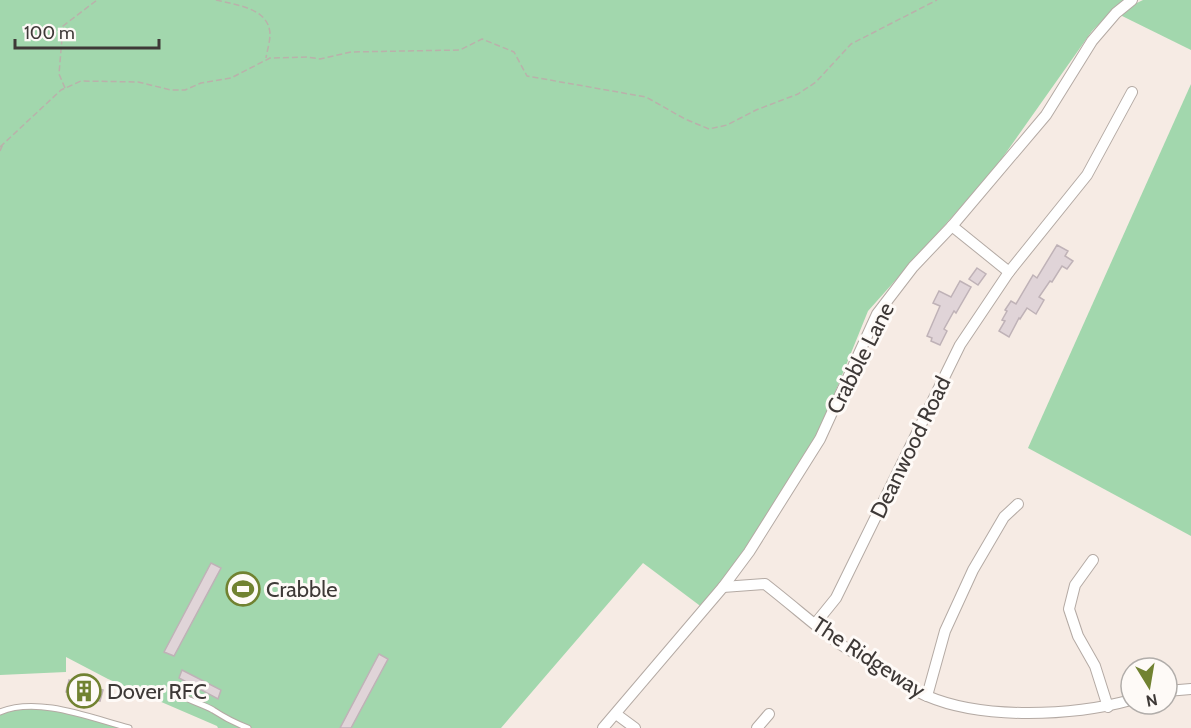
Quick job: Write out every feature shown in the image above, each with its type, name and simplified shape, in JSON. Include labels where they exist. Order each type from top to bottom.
[{"type":"street","name":"Crabble Lane","points":[[603,728],[723,587],[785,498],[820,439],[877,314],[914,267],[952,226],[1046,115],[1092,40],[1116,13],[1132,0]]},
{"type":"street","name":"Deanwood Road","points":[[815,624],[836,598],[960,345],[1009,272],[1087,175],[1132,92]]},
{"type":"street","points":[[952,226],[1009,272]]},
{"type":"street","points":[[927,696],[945,631],[973,570],[1004,516],[1018,504]]},
{"type":"street","points":[[1094,560],[1075,585],[1069,609],[1078,636],[1095,666],[1108,706]]},
{"type":"street","name":"The Ridgeway","points":[[723,587],[765,584],[835,640],[927,696],[957,705],[999,712],[1070,712],[1119,703]]},
{"type":"street","points":[[616,714],[635,728]]},
{"type":"street","points":[[757,728],[769,714]]},
{"type":"lane","points":[[172,686],[175,692],[227,720],[248,728]]},
{"type":"lane","points":[[0,712],[8,709],[47,706],[129,728]]},
{"type":"path","points":[[65,88],[59,74],[63,26],[97,0]]},
{"type":"path","points":[[216,0],[254,11],[267,20],[270,34],[266,59]]},
{"type":"path","points":[[0,147],[65,88],[81,81],[138,82],[171,90],[185,90],[201,83],[231,78],[270,58],[320,59],[351,52],[460,50],[482,39],[514,52],[527,76],[646,97],[685,119],[709,129],[727,126],[756,110],[798,94],[816,82],[851,44],[937,0]]},
{"type":"path","points":[[0,152],[4,144]]},
{"type":"green space","points":[[0,0],[1124,0],[1092,31],[993,171],[868,311],[813,447],[723,587],[703,608],[643,563],[501,728],[218,728],[108,679],[66,657],[66,672],[0,675]]},
{"type":"green space","points":[[1143,0],[1191,0],[1191,50],[1116,13]]},
{"type":"green space","points":[[1191,84],[1191,536],[1028,448]]},
{"type":"green space","points":[[47,707],[129,728],[0,728],[0,712]]},
{"type":"building","points":[[1057,245],[1068,251],[1065,256],[1073,261],[1067,269],[1062,266],[1052,282],[1050,281],[1039,297],[1044,300],[1036,314],[1027,308],[1009,337],[999,331],[1005,321],[1002,320],[1007,311],[1005,310],[1011,301],[1016,304],[1033,275],[1037,278]]},
{"type":"building","points":[[977,268],[986,274],[978,285],[969,279]]},
{"type":"building","points":[[960,281],[971,287],[944,329],[947,331],[940,345],[931,341],[932,338],[927,336],[940,306],[933,303],[939,291],[951,297]]},
{"type":"building","points":[[211,563],[221,568],[174,656],[164,652]]},
{"type":"building","points":[[379,654],[388,659],[351,728],[340,728]]},
{"type":"building","points":[[182,670],[221,690],[218,699],[179,678]]},
{"type":"building","name":"Dover RFC","points":[[69,680],[103,690],[100,701],[66,692]]},
{"type":"place","name":"Crabble","points":[[243,589]]},
{"type":"place","name":"Dover RFC","points":[[84,691]]}]
